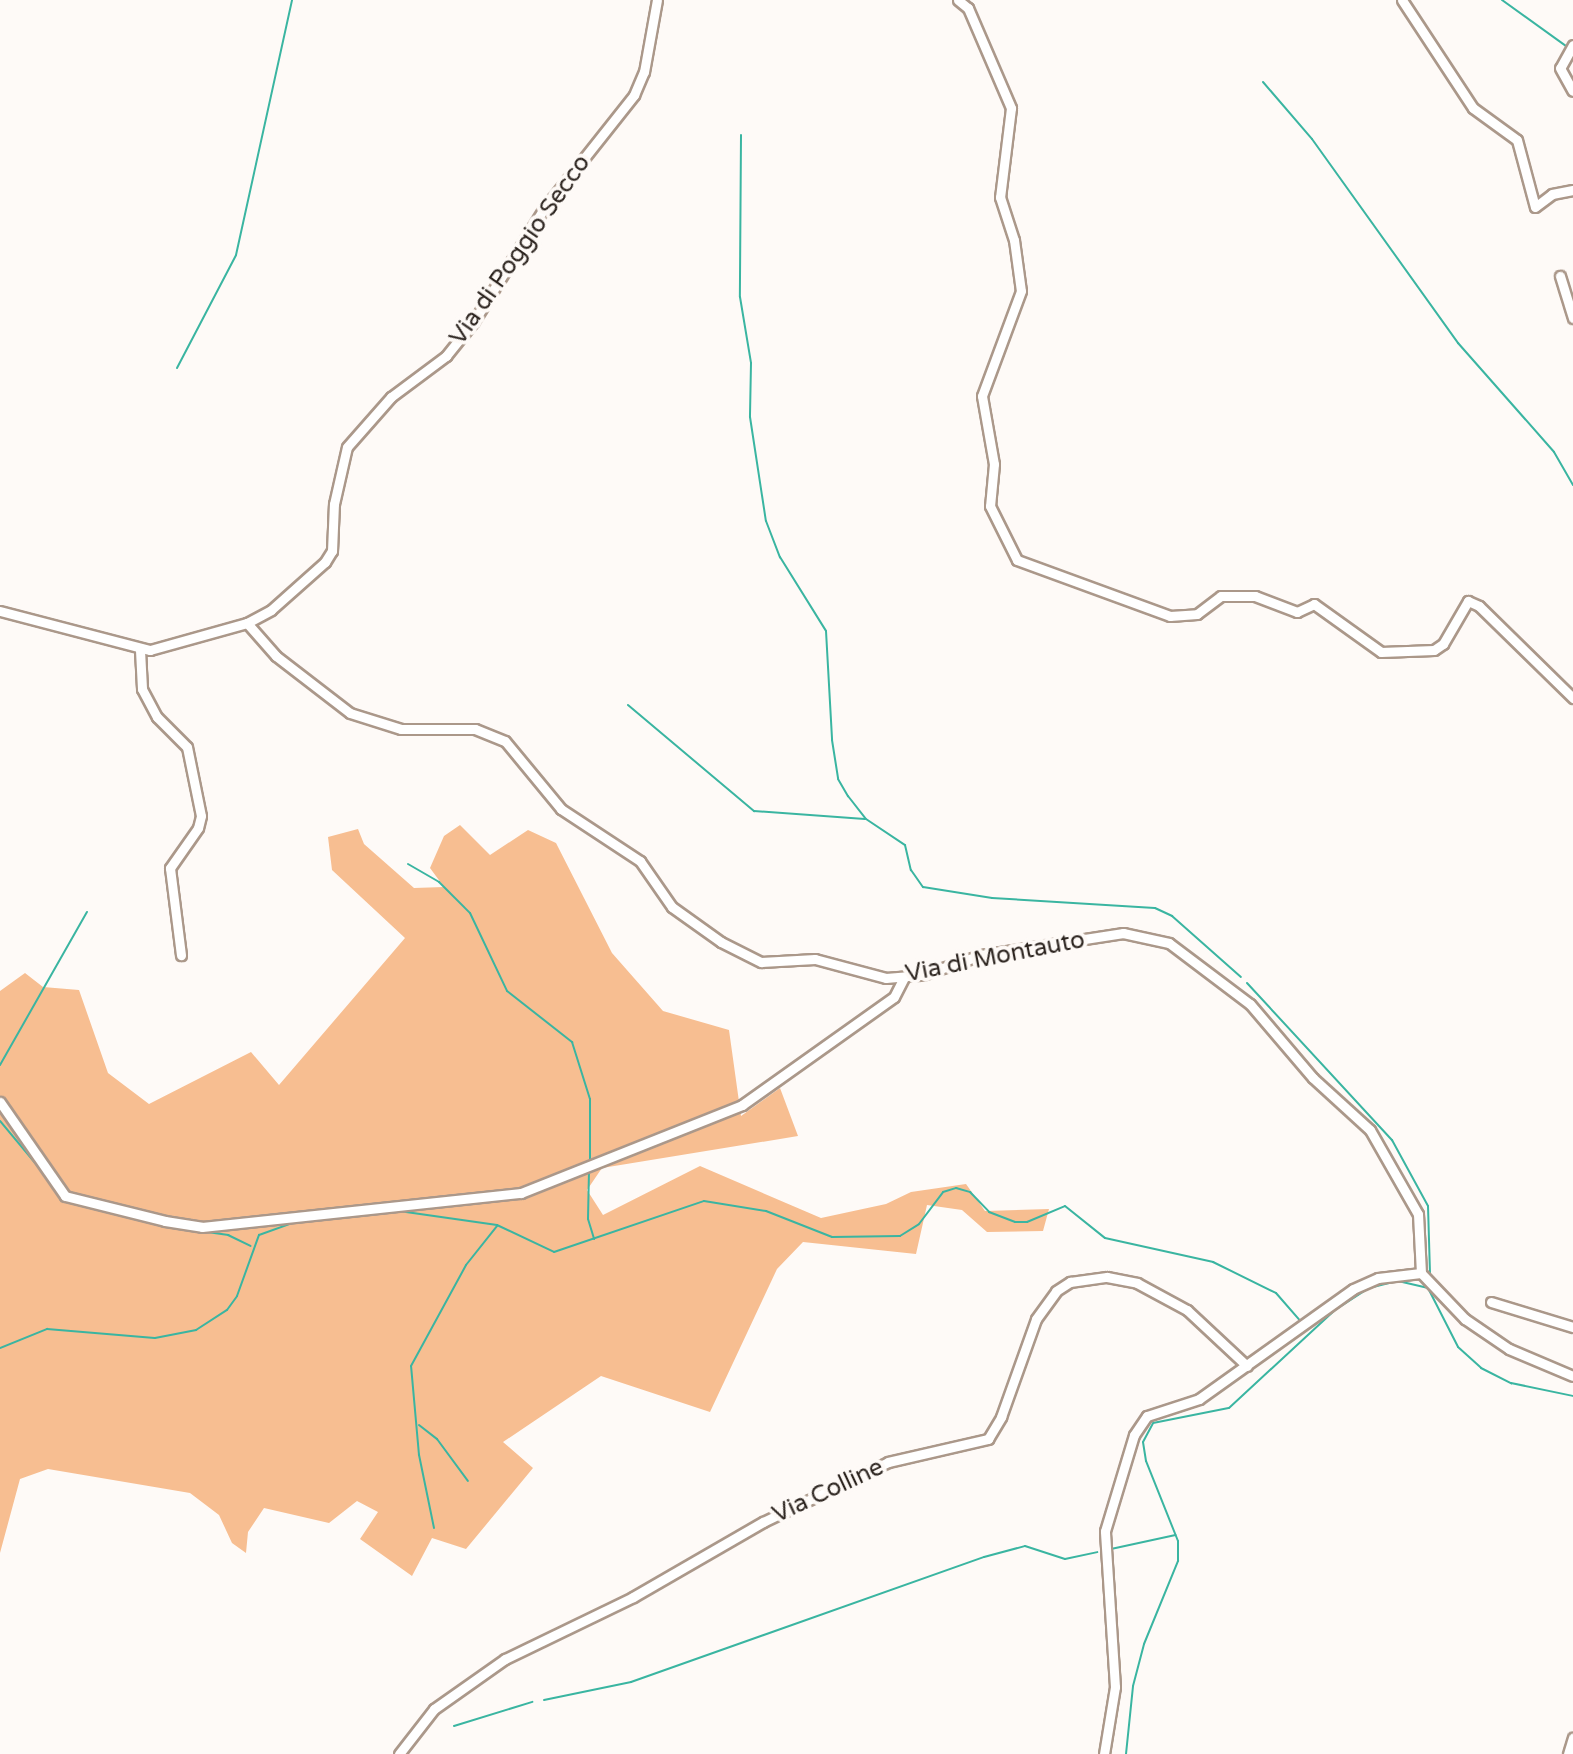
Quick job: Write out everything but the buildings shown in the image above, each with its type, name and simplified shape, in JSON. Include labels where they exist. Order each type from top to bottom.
[{"type":"street","name":"Via di Poggio Secco","points":[[247,623],[271,610],[325,562],[332,551],[334,504],[347,447],[391,397],[446,356],[465,333],[543,210],[634,95],[644,72],[657,0]]},
{"type":"street","points":[[958,0],[968,8],[1011,108],[1000,197],[1014,240],[1021,291],[982,396],[994,464],[990,506],[1017,560],[1170,616],[1197,614],[1221,596],[1255,596],[1297,612],[1314,604],[1381,652],[1434,650],[1443,644],[1468,601],[1479,606],[1573,698]]},
{"type":"street","points":[[1402,0],[1473,108],[1517,140],[1535,207],[1552,194],[1573,190]]},
{"type":"street","points":[[1573,45],[1560,68],[1573,91]]},
{"type":"street","points":[[1560,276],[1573,318]]},
{"type":"street","points":[[0,611],[140,650],[247,623]]},
{"type":"street","name":"Via di Montauto","points":[[247,623],[276,656],[350,713],[401,729],[475,729],[505,741],[571,818],[640,861],[672,907],[721,942],[761,962],[815,959],[895,977],[922,975],[981,955],[1123,933],[1169,943],[1242,997],[1313,1078],[1370,1130],[1418,1214],[1421,1273]]},
{"type":"street","points":[[140,650],[142,689],[157,717],[187,747],[201,816],[198,828],[170,868],[181,955]]},
{"type":"street","points":[[0,1102],[65,1196],[165,1221],[202,1227],[521,1193],[742,1105],[894,997],[904,977]]},
{"type":"street","points":[[1104,1754],[1115,1687],[1105,1531],[1134,1435],[1147,1416],[1199,1399],[1353,1289],[1378,1278],[1421,1273],[1465,1319],[1509,1349],[1573,1376]]},
{"type":"street","name":"Via Colline","points":[[399,1754],[434,1709],[505,1659],[888,1462],[988,1439],[1001,1417],[1036,1319],[1056,1291],[1070,1282],[1107,1277],[1137,1283],[1187,1310],[1247,1366]]},
{"type":"street","points":[[1491,1302],[1573,1327]]},
{"type":"street","points":[[1568,1754],[1573,1738]]},
{"type":"shaded area","points":[[460,825],[490,855],[528,830],[556,843],[612,953],[663,1011],[729,1030],[741,1116],[780,1088],[798,1136],[602,1168],[587,1190],[603,1215],[700,1166],[821,1218],[886,1204],[911,1192],[966,1184],[985,1211],[1049,1209],[1043,1231],[987,1232],[962,1210],[927,1205],[916,1254],[803,1242],[777,1269],[710,1412],[601,1376],[503,1442],[533,1468],[466,1549],[432,1538],[412,1576],[360,1539],[378,1512],[357,1501],[329,1523],[264,1508],[248,1532],[246,1553],[232,1543],[219,1515],[190,1493],[48,1469],[20,1479],[0,1553],[0,991],[25,973],[43,987],[79,990],[108,1073],[149,1104],[251,1052],[279,1085],[405,938],[332,870],[328,837],[358,829],[364,844],[414,888],[444,887],[430,868],[444,836]]},
{"type":"waterway","points":[[177,368],[236,255],[292,0]]},
{"type":"waterway","points":[[1502,0],[1566,46]]},
{"type":"waterway","points":[[1263,82],[1312,139],[1458,343],[1554,452],[1573,485]]},
{"type":"waterway","points":[[741,135],[740,297],[751,363],[750,417],[766,521],[780,557],[826,631],[832,740],[838,779],[848,796],[866,819],[905,845],[911,870],[923,887],[992,898],[1155,908],[1172,916],[1241,977]]},
{"type":"waterway","points":[[628,705],[754,811],[865,819]]},
{"type":"waterway","points":[[408,864],[439,882],[470,913],[507,991],[572,1042],[590,1099],[590,1160]]},
{"type":"waterway","points":[[0,1065],[87,912]]},
{"type":"waterway","points":[[1247,983],[1392,1140],[1428,1206],[1430,1273]]},
{"type":"waterway","points":[[0,1121],[51,1182]]},
{"type":"waterway","points":[[589,1171],[588,1219],[594,1239]]},
{"type":"waterway","points":[[399,1211],[497,1225],[554,1252],[704,1201],[766,1211],[832,1237],[900,1236],[919,1224],[943,1192],[956,1188],[970,1192],[989,1212],[1015,1222],[1027,1222],[1065,1206],[1105,1238],[1213,1262],[1276,1293],[1300,1321]]},
{"type":"waterway","points":[[0,1348],[47,1329],[155,1338],[196,1330],[227,1310],[237,1296],[259,1235],[298,1221]]},
{"type":"waterway","points":[[434,1528],[419,1455],[411,1366],[466,1265],[497,1226]]},
{"type":"waterway","points":[[172,1227],[228,1235],[251,1246]]},
{"type":"waterway","points":[[1126,1754],[1133,1686],[1144,1644],[1178,1561],[1178,1541],[1146,1461],[1143,1442],[1153,1423],[1229,1408],[1335,1310],[1369,1288],[1398,1281],[1428,1288],[1458,1347],[1481,1368],[1511,1383],[1573,1396]]},
{"type":"waterway","points":[[419,1425],[437,1439],[468,1481]]},
{"type":"waterway","points":[[1111,1549],[1176,1535]]},
{"type":"waterway","points":[[544,1700],[631,1682],[984,1557],[1025,1546],[1065,1559],[1097,1552]]},
{"type":"waterway","points":[[454,1726],[532,1702]]}]
